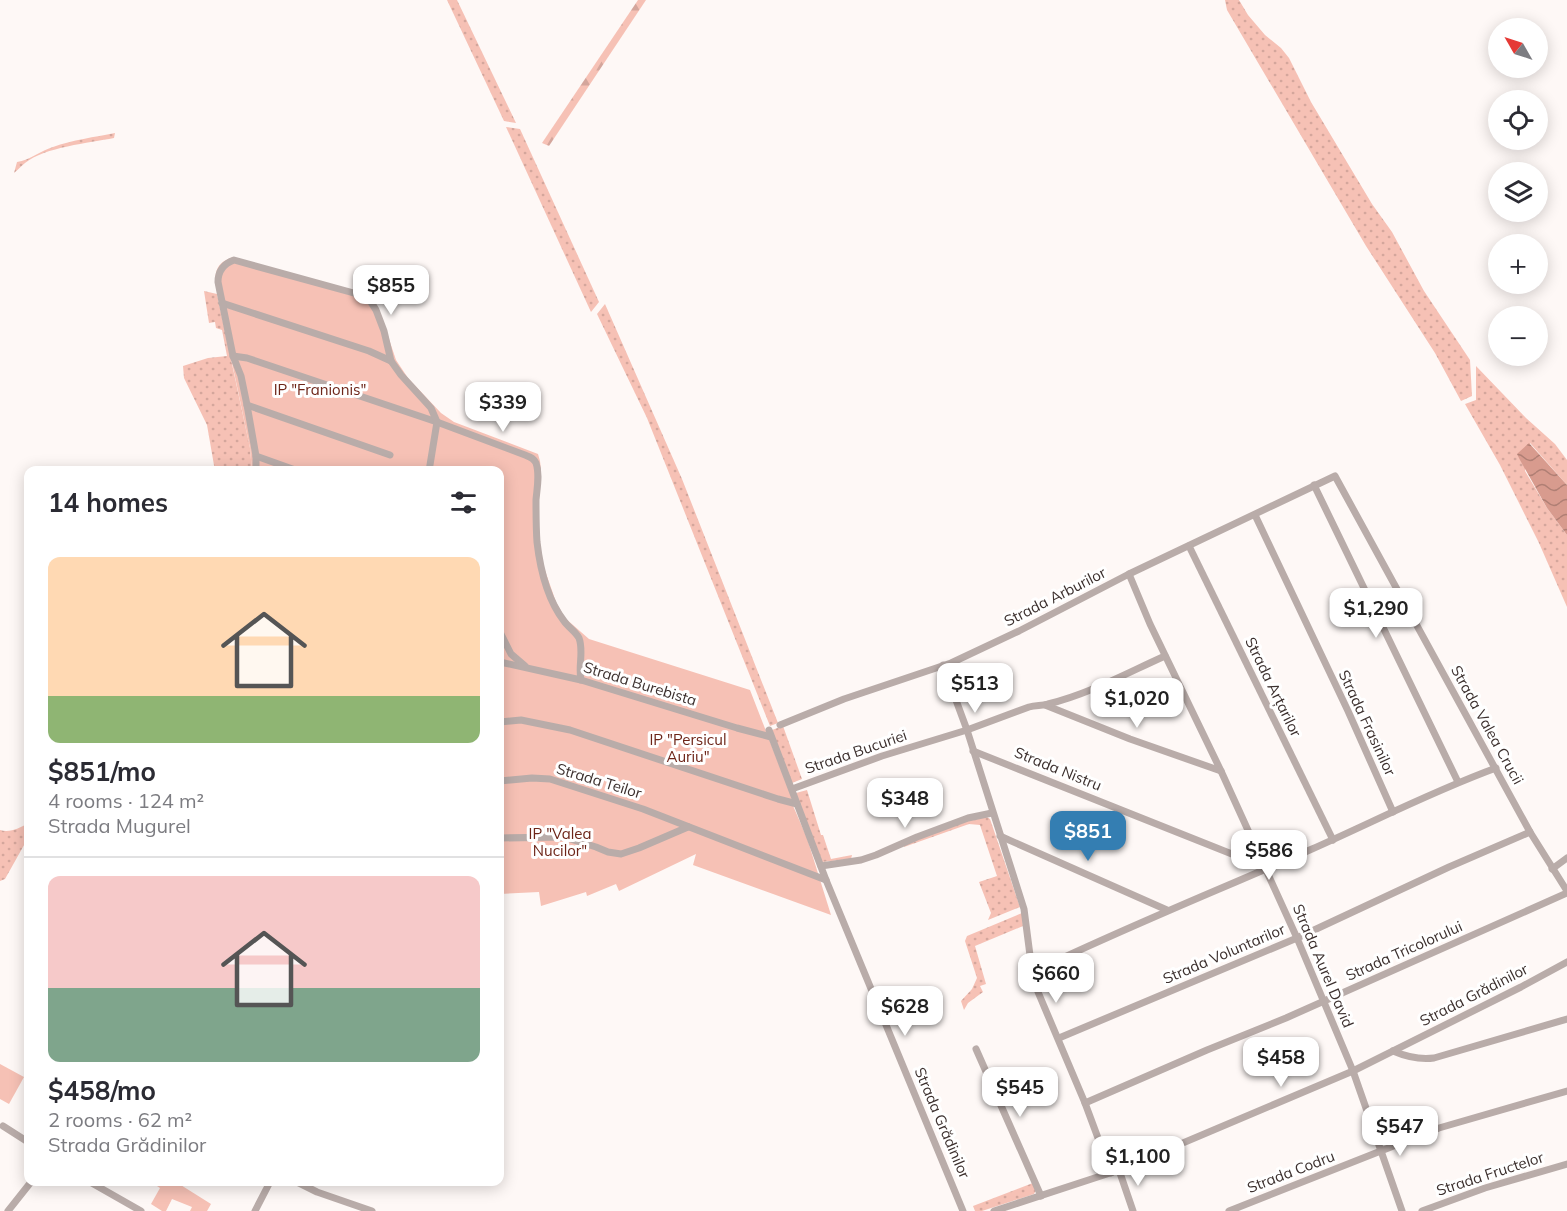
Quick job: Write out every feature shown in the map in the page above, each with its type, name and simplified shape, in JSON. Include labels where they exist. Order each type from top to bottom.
[{"type":"street","points":[[256,466],[247,405],[241,376],[233,356],[218,282],[218,274],[224,265],[234,260],[369,299],[384,331],[391,361],[431,408],[437,422],[430,466]]},
{"type":"street","points":[[222,303],[369,351],[391,361]]},
{"type":"street","points":[[233,356],[247,358],[437,422],[536,461],[537,534],[542,570],[555,606],[578,637],[581,648],[582,680]]},
{"type":"street","points":[[247,405],[390,455]]},
{"type":"street","points":[[256,456],[284,466]]},
{"type":"street","name":"Strada Arburilor","points":[[780,725],[844,699],[951,663],[1129,574],[1335,476]]},
{"type":"street","name":"Strada Valea Crucii","points":[[1335,476],[1530,832],[1567,892]]},
{"type":"street","points":[[1314,486],[1458,782]]},
{"type":"street","name":"Strada Frasinilor","points":[[1255,515],[1393,812]]},
{"type":"street","name":"Strada Arțarilor","points":[[1189,546],[1333,840]]},
{"type":"street","name":"Strada Aurel David","points":[[1129,574],[1150,624],[1221,771],[1297,938],[1353,1071],[1402,1211]]},
{"type":"street","points":[[504,640],[511,654],[528,668]]},
{"type":"street","points":[[504,663],[509,661],[511,654]]},
{"type":"street","name":"Strada Bucuriei","points":[[792,789],[1035,705],[1045,705],[1093,689],[1165,656]]},
{"type":"street","name":"Strada Burebista","points":[[504,663],[582,680],[737,728],[770,733]]},
{"type":"street","points":[[943,665],[974,751],[1024,909],[1038,992],[1086,1103],[1111,1173]]},
{"type":"street","points":[[1045,705],[1150,747],[1221,771]]},
{"type":"street","points":[[504,722],[521,720],[570,730],[797,804]]},
{"type":"street","name":"Strada Grădinilor","points":[[770,733],[820,866],[963,1211]]},
{"type":"street","name":"Strada Nistru","points":[[974,751],[1180,832],[1266,869]]},
{"type":"street","points":[[1033,972],[1120,930],[1333,840],[1458,782],[1496,768]]},
{"type":"street","name":"Strada Teilor","points":[[504,781],[550,779],[643,809],[826,880]]},
{"type":"street","points":[[820,866],[861,860],[968,818],[992,813]]},
{"type":"street","points":[[504,838],[564,837],[614,854],[621,854],[688,827]]},
{"type":"street","name":"Strada Voluntarilor","points":[[1059,1038],[1297,938],[1530,832]]},
{"type":"street","points":[[1000,836],[1167,910]]},
{"type":"street","points":[[1552,868],[1567,858]]},
{"type":"street","name":"Strada Tricolorului","points":[[1086,1103],[1324,1002],[1567,892]]},
{"type":"street","name":"Strada Grădinilor","points":[[994,1211],[1119,1170],[1353,1071],[1567,962]]},
{"type":"street","points":[[1392,1051],[1415,1059],[1434,1058],[1567,1019]]},
{"type":"street","points":[[976,1049],[1041,1196]]},
{"type":"street","name":"Strada Codru","points":[[1229,1211],[1439,1128],[1567,1091]]},
{"type":"street","points":[[3,1126],[24,1139]]},
{"type":"street","name":"Strada Fructelor","points":[[1422,1211],[1485,1188],[1567,1164]]},
{"type":"street","points":[[1119,1170],[1133,1211]]},
{"type":"street","points":[[8,1211],[28,1186]]},
{"type":"street","points":[[97,1186],[141,1211]]},
{"type":"street","points":[[255,1211],[268,1186]]},
{"type":"street","points":[[305,1186],[372,1211]]},
{"type":"green space","points":[[447,0],[457,0],[516,123],[504,121]]},
{"type":"green space","points":[[638,0],[646,0],[549,146],[542,143]]},
{"type":"green space","points":[[1225,0],[1239,0],[1265,35],[1289,58],[1311,102],[1372,204],[1392,232],[1424,291],[1470,360],[1472,396],[1461,401],[1435,353],[1366,246],[1227,10]]},
{"type":"green space","points":[[506,127],[520,129],[599,302],[591,312]]},
{"type":"green space","points":[[115,133],[114,138],[68,146],[44,153],[25,163],[14,173],[17,162],[48,149]]},
{"type":"green space","points":[[233,257],[361,294],[385,327],[396,360],[408,378],[441,413],[454,422],[538,454],[541,470],[538,514],[541,559],[556,602],[565,618],[589,639],[750,690],[807,838],[831,915],[693,865],[696,854],[619,891],[616,884],[587,896],[586,892],[541,906],[539,892],[504,894],[504,466],[252,466],[250,448],[215,282],[216,272],[224,261]]},
{"type":"green space","points":[[204,291],[217,294],[250,448],[252,466],[214,466],[207,425],[184,378],[183,366],[208,358],[227,356],[222,330],[216,328],[215,322],[209,323]]},
{"type":"green space","points":[[605,304],[682,479],[778,723],[770,726],[647,418],[597,314]]},
{"type":"green space","points":[[1476,366],[1526,418],[1555,444],[1567,460],[1567,485],[1530,443],[1525,471],[1547,508],[1567,535],[1567,607],[1539,543],[1500,465],[1465,404],[1476,400]]},
{"type":"green space","points":[[783,726],[802,779],[792,783],[772,730]]},
{"type":"green space","points":[[807,790],[831,859],[852,855],[851,859],[822,862],[796,793]]},
{"type":"green space","points":[[987,817],[990,819],[1020,907],[988,920],[991,913],[979,882],[997,876],[980,825],[969,824],[904,847],[904,845],[969,820]]},
{"type":"green space","points":[[24,825],[24,845],[5,879],[0,881],[0,830]]},
{"type":"green space","points":[[1022,913],[1023,926],[975,946],[986,984],[980,986],[983,992],[968,1003],[964,1010],[961,1001],[972,989],[977,978],[965,941],[967,936]]},
{"type":"green space","points":[[0,1064],[24,1077],[9,1104],[0,1099]]},
{"type":"green space","points":[[1033,1183],[1036,1190],[1034,1194],[982,1211],[975,1211],[973,1206]]},
{"type":"green space","points":[[157,1186],[182,1186],[211,1204],[207,1211],[190,1211],[192,1207],[172,1199],[166,1211],[162,1211],[151,1204],[160,1188]]},
{"type":"water","points":[[1529,443],[1567,485],[1567,535],[1547,508],[1517,454]]},
{"type":"park label","name":"IP \"Franionis\"","points":[[320,390]]},
{"type":"park label","name":"IP \"Persicul Auriu\"","points":[[688,748]]},
{"type":"park label","name":"IP \"Valea Nucilor\"","points":[[560,842]]}]
